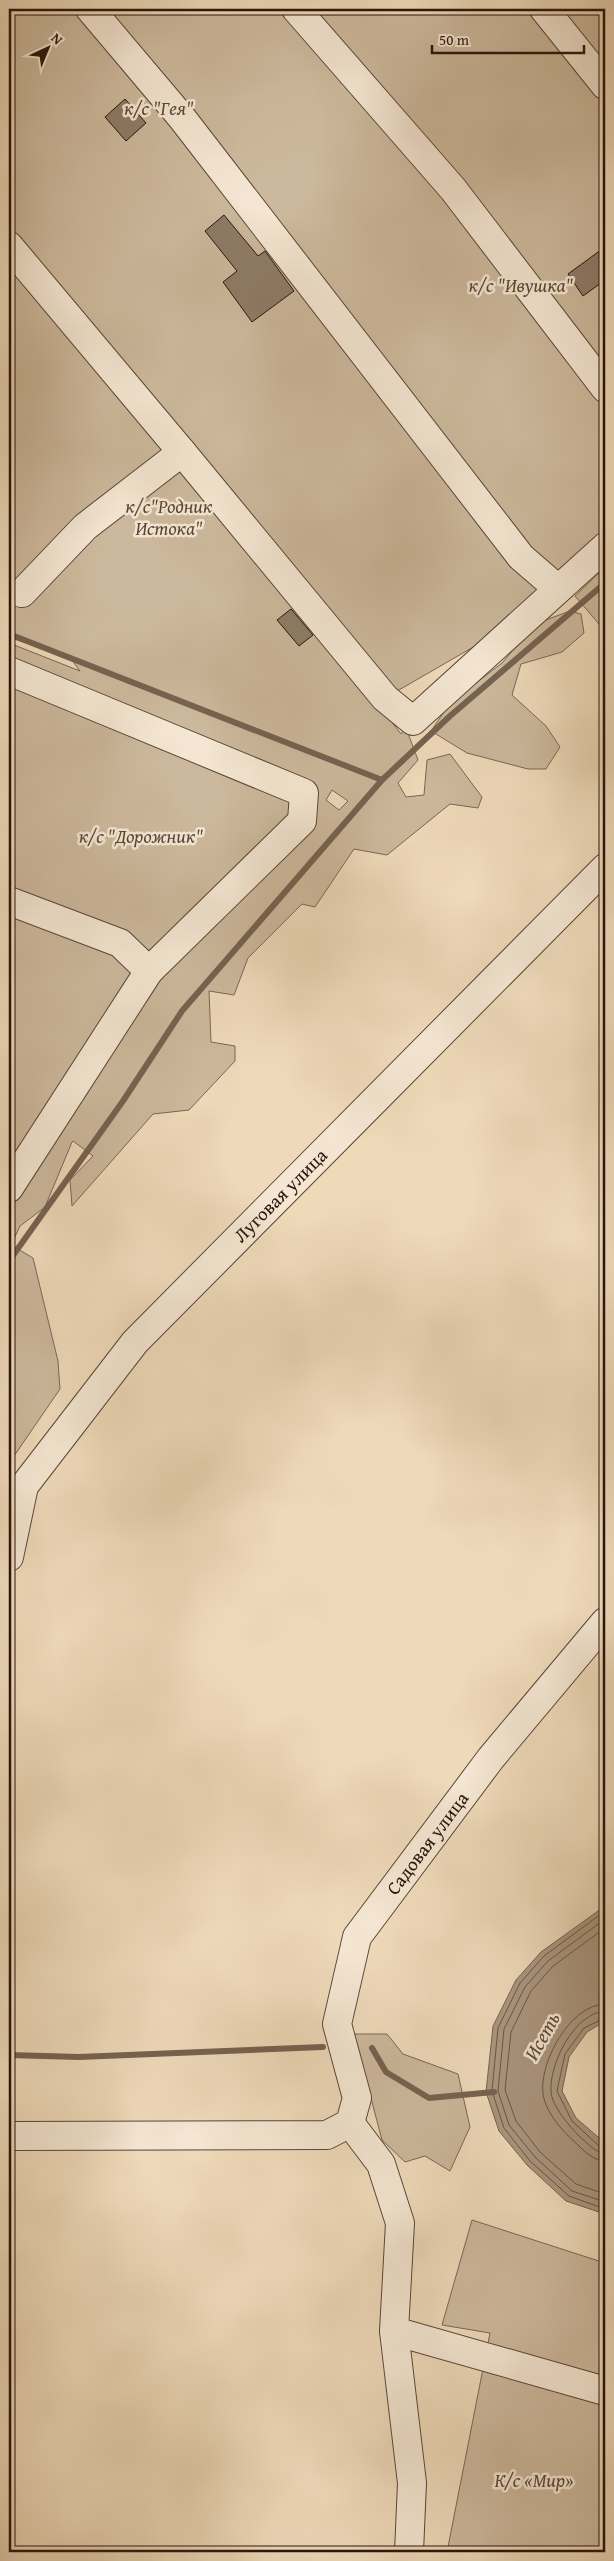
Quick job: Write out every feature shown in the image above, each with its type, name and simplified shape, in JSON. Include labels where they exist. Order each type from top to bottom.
[{"type":"street","points":[[90,9],[182,118],[521,557],[558,589]]},
{"type":"street","points":[[296,9],[453,190],[605,388]]},
{"type":"street","points":[[544,9],[605,85]]},
{"type":"street","points":[[9,246],[385,698],[413,721],[605,547]]},
{"type":"street","points":[[22,594],[85,527],[182,452]]},
{"type":"street","points":[[9,671],[304,793],[302,821],[149,971],[17,1157],[9,1188]]},
{"type":"street","name":"Луговая улица","points":[[9,1557],[24,1486],[135,1342],[605,868]]},
{"type":"street","points":[[9,900],[120,943],[149,971]]},
{"type":"street","name":"Садовая улица","points":[[354,2111],[337,2024],[357,1937],[491,1758],[605,1622]]},
{"type":"street","points":[[9,2136],[327,2134],[354,2111],[380,2164],[400,2223],[394,2331],[412,2483],[409,2552]]},
{"type":"street","points":[[394,2331],[605,2390]]},
{"type":"green space","points":[[9,9],[605,9],[605,538],[482,642],[385,698],[378,704],[401,734],[406,728],[418,760],[398,783],[406,797],[424,795],[427,760],[450,754],[482,797],[478,808],[450,804],[387,855],[354,849],[315,907],[302,904],[248,958],[234,995],[209,991],[211,1042],[235,1046],[235,1061],[189,1110],[153,1114],[72,1206],[70,1180],[93,1156],[72,1142],[45,1207],[20,1226],[11,1245],[33,1258],[58,1361],[60,1389],[14,1456],[9,1482],[9,643],[80,671],[71,659],[9,637]],"holes":[[[332,790],[348,801],[339,810],[326,800]]]},
{"type":"green space","points":[[605,567],[605,631],[575,596]]},
{"type":"green space","points":[[570,611],[581,614],[584,633],[562,652],[521,664],[512,695],[546,726],[560,747],[546,769],[528,769],[467,753],[431,731],[450,703],[502,663],[535,624]]},
{"type":"green space","points":[[354,2034],[387,2034],[403,2054],[458,2074],[470,2127],[450,2171],[425,2156],[405,2162],[382,2140]]},
{"type":"green space","name":"К/с «Мир»","points":[[472,2220],[605,2263],[605,2552],[447,2552],[490,2333],[442,2325]]},
{"type":"water","name":"Исеть","points":[[605,1906],[605,2021],[587,2032],[569,2057],[562,2091],[576,2118],[605,2143],[605,2214],[566,2201],[527,2165],[499,2131],[486,2092],[493,2026],[516,1980],[541,1952]]},
{"type":"building","points":[[125,99],[146,123],[126,141],[105,117]]},
{"type":"building","points":[[224,215],[258,256],[265,251],[294,291],[252,322],[223,282],[237,271],[205,231]]},
{"type":"building","points":[[605,247],[605,280],[583,296],[568,274]]},
{"type":"building","points":[[291,609],[313,635],[299,646],[277,620]]},
{"type":"waterway","points":[[9,1261],[123,1101],[182,1011],[382,780],[450,716],[605,583]]},
{"type":"waterway","points":[[9,634],[382,780]]},
{"type":"waterway","points":[[9,2055],[79,2057],[323,2047]]},
{"type":"waterway","points":[[372,2048],[386,2072],[429,2098],[494,2092]]},
{"type":"park label","name":"к/с \"Гея\"","points":[[159,108]]},
{"type":"park label","name":"к/с \"Ивушка\"","points":[[521,285]]},
{"type":"park label","name":"к/с\"Родник Истока\"","points":[[169,517]]},
{"type":"park label","name":"к/с \"Дорожник\"","points":[[141,836]]}]
